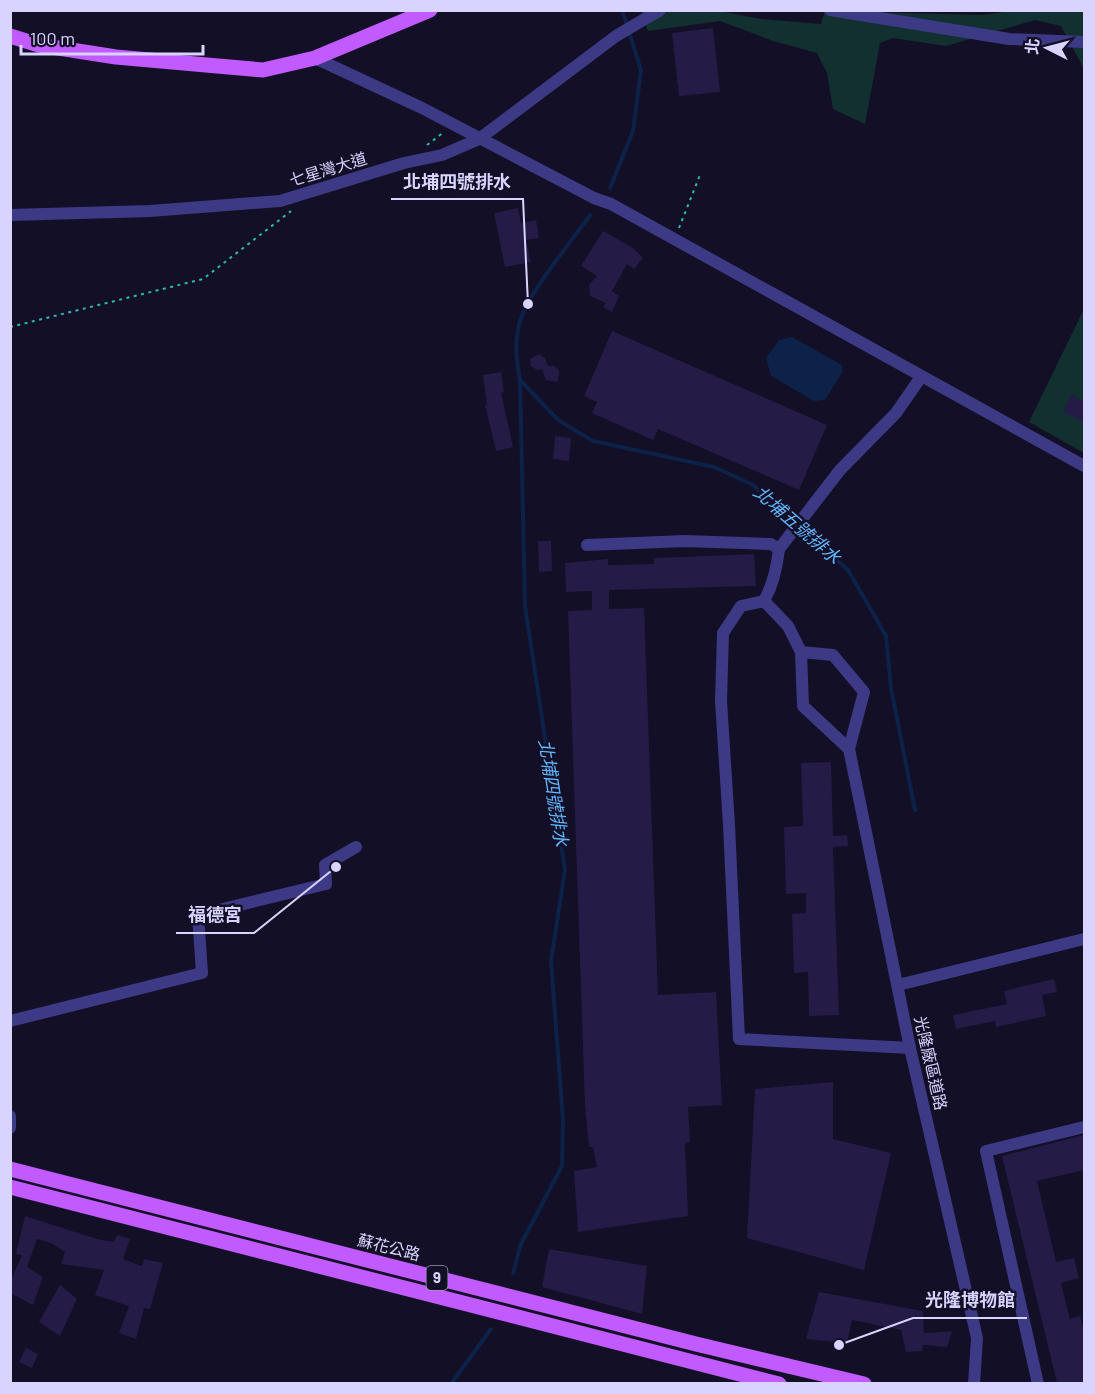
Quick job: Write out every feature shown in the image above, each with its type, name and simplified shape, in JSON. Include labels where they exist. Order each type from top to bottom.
[{"type":"main road","points":[[10,36],[39,45],[116,57],[263,70],[315,58],[430,10]]},
{"type":"main road","name":"蘇花公路","points":[[10,1169],[696,1344],[864,1383]]},
{"type":"main road","name":"9","points":[[10,1187],[779,1383]]},
{"type":"main road","points":[[174,1228],[178,1212]]},
{"type":"street","name":"七星灣大道","points":[[10,215],[150,211],[280,201],[404,163],[442,155],[479,139],[616,36],[660,10]]},
{"type":"street","points":[[830,10],[1009,39],[1084,42]]},
{"type":"street","points":[[315,58],[675,238],[1084,466]]},
{"type":"street","points":[[910,1048],[739,1039],[721,701],[723,633],[741,606],[764,601],[772,587],[778,549],[840,470],[896,413],[921,377]]},
{"type":"street","points":[[587,544],[746,542],[771,544],[778,549]]},
{"type":"street","points":[[764,601],[788,626],[801,652],[803,706],[849,749]]},
{"type":"street","name":"光隆廠區道路","points":[[801,652],[833,656],[864,692],[849,749],[910,1048],[978,1338],[975,1383]]},
{"type":"street","points":[[10,1021],[202,973],[198,915],[326,884],[325,865],[356,847]]},
{"type":"street","points":[[898,985],[1084,939]]},
{"type":"street","points":[[10,1116],[10,1128]]},
{"type":"street","points":[[1038,1383],[986,1151],[1084,1127]]},
{"type":"path","points":[[404,163],[453,125]]},
{"type":"path","points":[[675,238],[700,175]]},
{"type":"path","points":[[10,327],[203,279],[300,204]]},
{"type":"green space","points":[[641,11],[720,11],[761,19],[821,24],[825,11],[983,15],[1010,11],[1084,11],[1084,69],[1061,26],[1035,20],[946,46],[893,38],[880,43],[865,124],[833,109],[827,73],[817,53],[773,41],[720,21],[648,31]]},
{"type":"green space","points":[[1084,309],[1084,453],[1029,422]]},
{"type":"water","points":[[792,337],[842,365],[843,371],[825,400],[814,401],[771,376],[766,358],[779,340]]},
{"type":"building","points":[[713,28],[720,92],[679,96],[672,33]]},
{"type":"building","points":[[518,208],[521,223],[536,220],[539,238],[526,240],[531,262],[505,267],[494,213]]},
{"type":"building","points":[[603,231],[633,248],[643,258],[634,269],[627,264],[612,291],[619,296],[612,312],[603,307],[606,303],[590,296],[589,285],[597,276],[581,266]]},
{"type":"building","points":[[612,331],[827,425],[799,490],[658,429],[653,440],[592,413],[597,402],[584,396]]},
{"type":"building","points":[[539,354],[545,358],[548,366],[554,366],[559,370],[558,382],[546,380],[542,369],[537,370],[531,366],[530,359]]},
{"type":"building","points":[[501,372],[504,392],[501,393],[513,447],[496,451],[485,405],[487,405],[483,375]]},
{"type":"building","points":[[1071,395],[1084,401],[1084,422],[1063,412]]},
{"type":"building","points":[[555,436],[571,438],[569,461],[553,459]]},
{"type":"building","points":[[538,541],[551,541],[552,571],[539,572]]},
{"type":"building","points":[[754,554],[756,586],[609,590],[609,609],[644,608],[658,995],[716,992],[722,1105],[688,1107],[690,1142],[685,1143],[688,1216],[578,1232],[574,1171],[597,1167],[593,1147],[589,1147],[585,1106],[568,611],[592,610],[592,591],[566,592],[565,563],[608,559],[608,565],[654,564],[654,558]]},
{"type":"building","points":[[831,762],[833,836],[847,835],[848,846],[833,847],[839,1015],[809,1016],[808,972],[794,973],[792,914],[806,913],[806,893],[786,894],[784,827],[803,826],[801,763]]},
{"type":"building","points":[[1054,979],[1057,992],[1042,995],[1046,1016],[996,1027],[995,1021],[956,1029],[953,1015],[1007,1004],[1004,991]]},
{"type":"building","points":[[833,1082],[833,1139],[891,1153],[864,1270],[747,1238],[755,1089]]},
{"type":"building","points":[[1084,1135],[1084,1170],[1037,1181],[1056,1262],[1074,1258],[1079,1278],[1061,1283],[1070,1319],[1080,1316],[1084,1333],[1084,1383],[1057,1383],[1002,1156]]},
{"type":"building","points":[[25,1216],[97,1239],[114,1242],[117,1235],[130,1239],[123,1259],[142,1266],[144,1259],[163,1263],[150,1309],[144,1308],[136,1339],[119,1333],[129,1306],[95,1295],[104,1270],[61,1264],[65,1252],[51,1243],[37,1239],[27,1267],[43,1277],[33,1305],[10,1293],[10,1282],[22,1255],[16,1254]]},
{"type":"building","points":[[549,1249],[647,1266],[642,1314],[542,1287]]},
{"type":"building","points":[[60,1285],[77,1299],[60,1336],[39,1322]]},
{"type":"building","points":[[819,1292],[923,1311],[924,1333],[952,1331],[947,1347],[923,1345],[922,1351],[906,1352],[901,1330],[852,1320],[847,1343],[806,1339]]},
{"type":"building","points":[[26,1348],[38,1354],[32,1368],[19,1362]]},
{"type":"waterway","name":"北埔四號排水","points":[[610,188],[633,131],[641,70],[622,10]]},
{"type":"waterway","name":"北埔四號排水","points":[[513,1273],[521,1244],[562,1166],[563,1120],[551,961],[565,870],[525,606],[517,339],[519,325],[531,298],[590,215]]},
{"type":"waterway","name":"北埔五號排水","points":[[521,381],[558,420],[593,441],[714,467],[753,485],[848,570],[886,636],[891,688],[915,810]]},
{"type":"waterway","name":"北埔四號排水","points":[[451,1384],[491,1329]]},
{"type":"place","name":"北埔四號排水","points":[[528,304]]},
{"type":"place","name":"福德宮","points":[[336,867]]},
{"type":"place","name":"光隆博物館","points":[[839,1345]]}]
